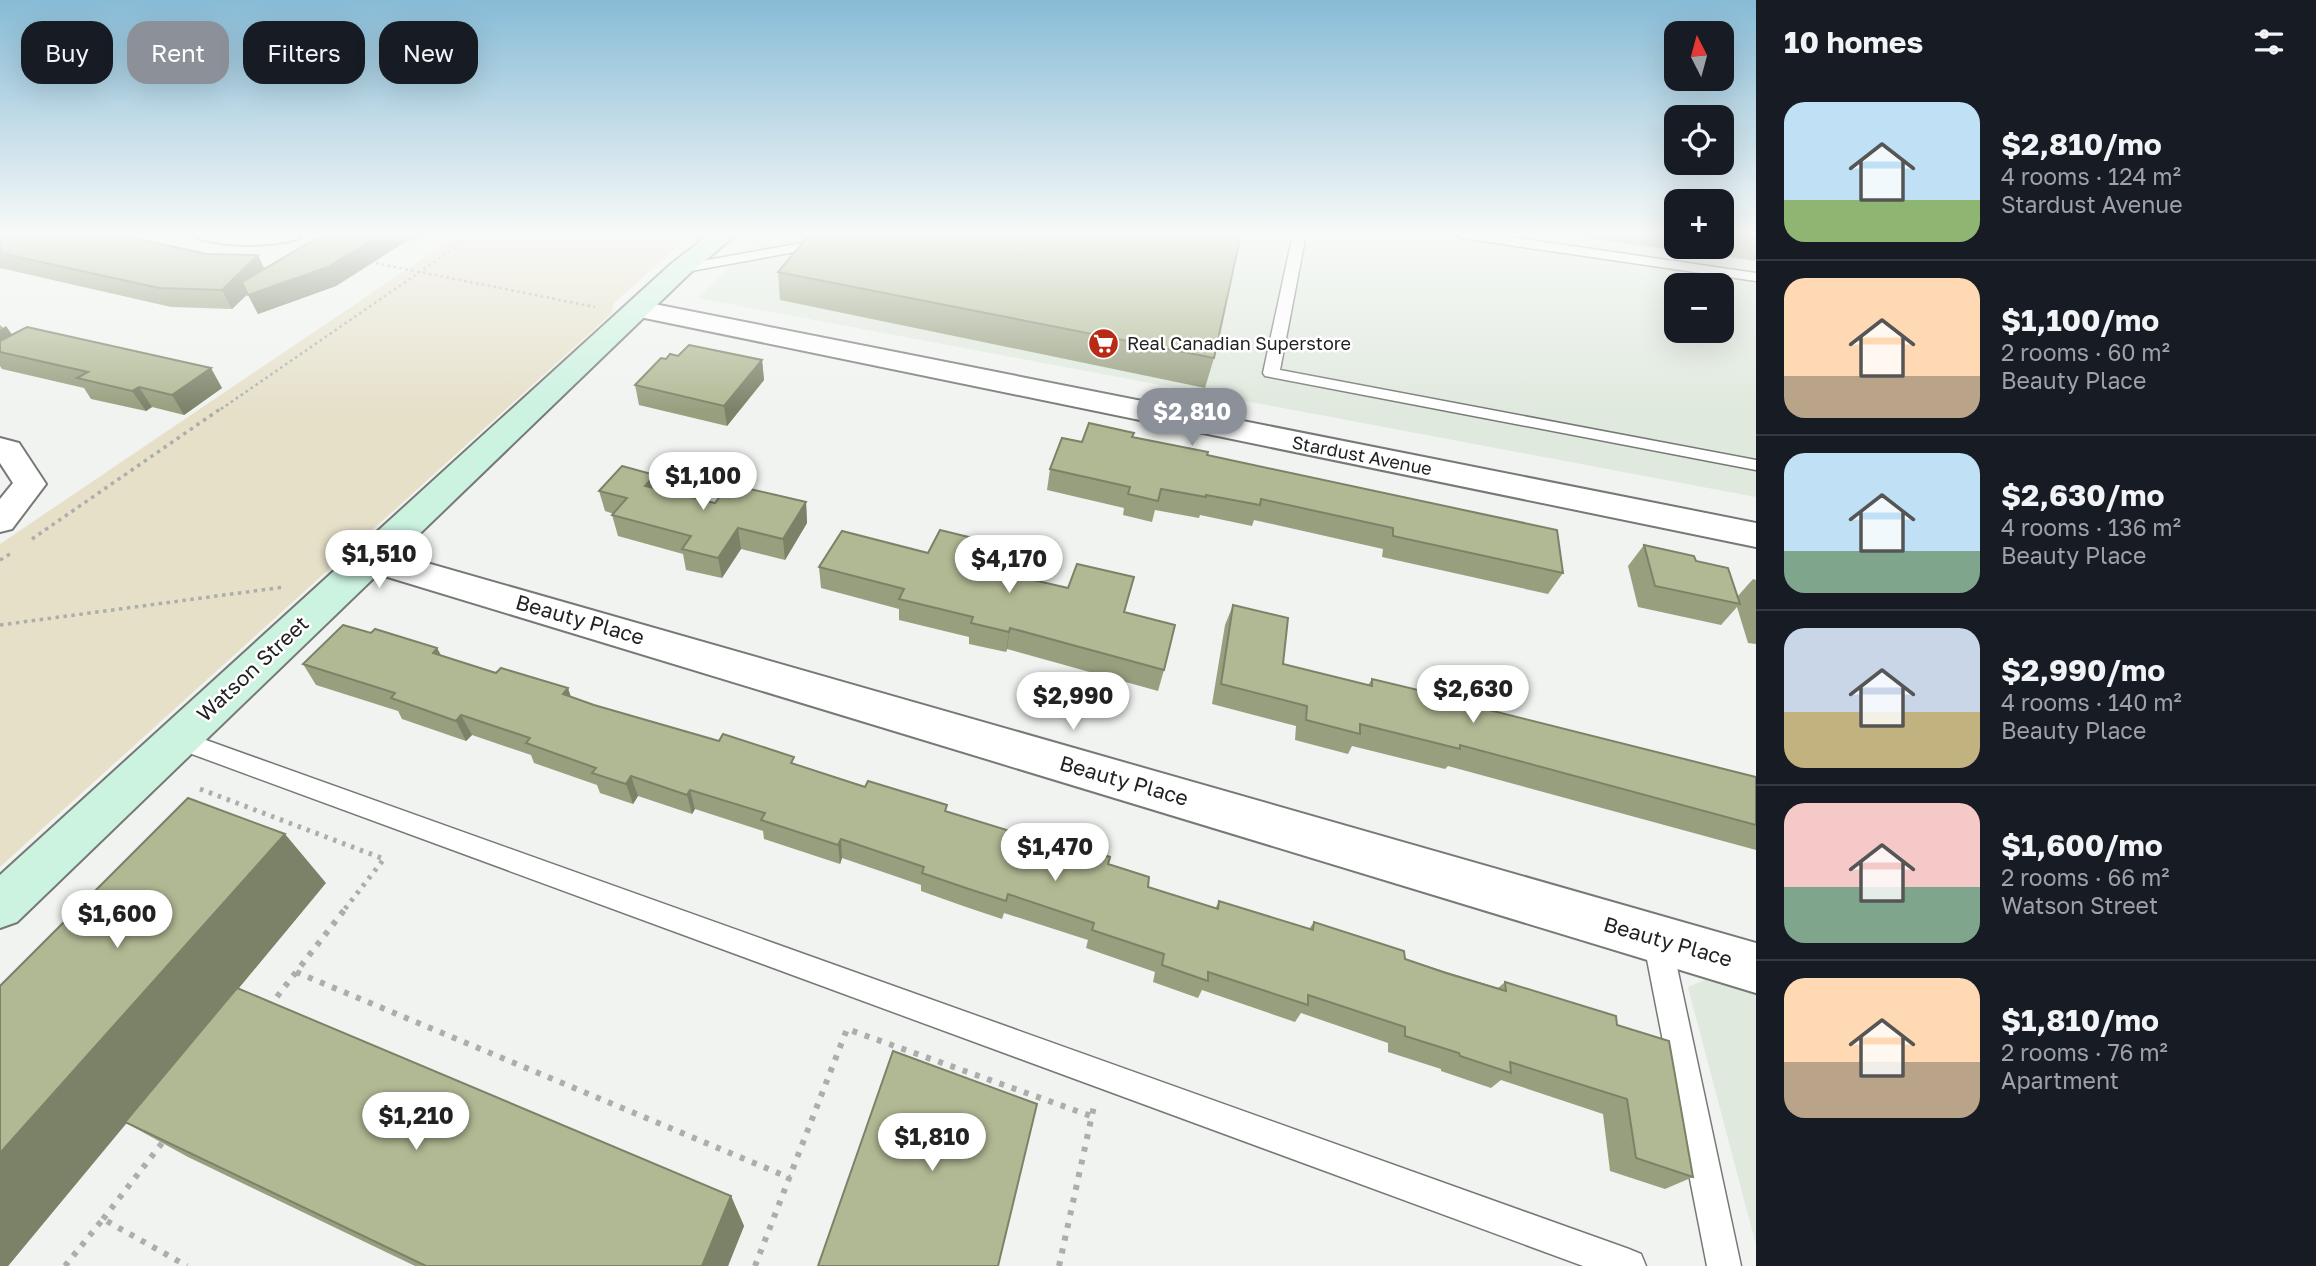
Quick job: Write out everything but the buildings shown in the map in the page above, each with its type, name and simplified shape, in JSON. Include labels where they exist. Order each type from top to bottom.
[{"type":"street","name":"Watson Street","points":[[0,906],[655,293]]},
{"type":"street","name":"Stardust Avenue","points":[[636,312],[1756,535]]},
{"type":"street","points":[[0,448],[8,450],[30,484],[0,521]]},
{"type":"street","name":"Beauty Place","points":[[361,568],[1756,968]]},
{"type":"lane","points":[[1288,293],[1271,373],[1756,465]]},
{"type":"lane","points":[[178,739],[1629,1266]]},
{"type":"lane","points":[[1657,939],[1724,1266]]},
{"type":"path","points":[[0,561],[390,293]]},
{"type":"path","points":[[534,293],[636,312]]},
{"type":"path","points":[[0,625],[361,568]]},
{"type":"path","points":[[200,789],[384,859],[263,1015]]},
{"type":"path","points":[[296,972],[790,1178]]},
{"type":"path","points":[[755,1266],[847,1028],[1091,1116]]},
{"type":"path","points":[[1059,1266],[1100,1074]]},
{"type":"path","points":[[65,1266],[170,1133]]},
{"type":"path","points":[[103,1220],[187,1266]]},
{"type":"shaded area","points":[[372,293],[625,293],[613,304],[612,313],[0,867],[0,544]]},
{"type":"shaded area","points":[[703,293],[1664,293],[1664,343],[1734,343],[1734,293],[1756,293],[1756,497],[698,298]]},
{"type":"shaded area","points":[[1714,976],[1756,989],[1756,1245],[1688,987]]},
{"type":"place","name":"Real Canadian Superstore","points":[[1104,344]]}]
